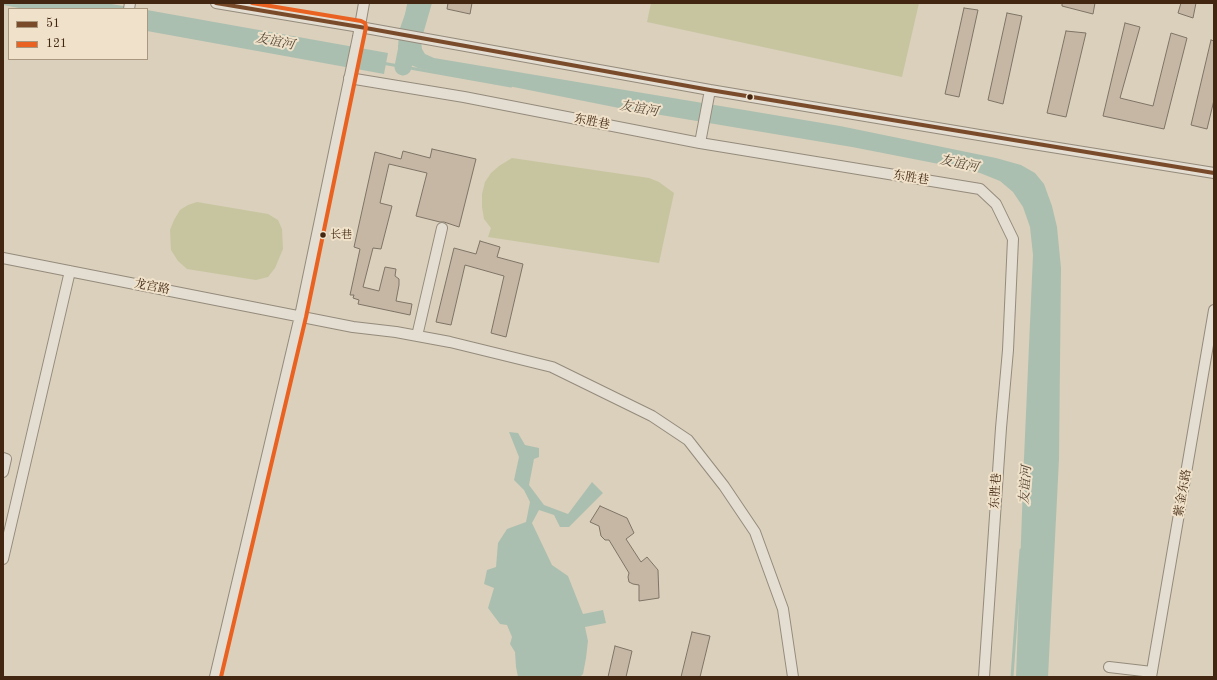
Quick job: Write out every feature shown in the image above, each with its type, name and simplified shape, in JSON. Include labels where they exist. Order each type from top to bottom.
[{"type":"street","points":[[216,3],[375,29],[710,90],[1034,145],[1214,173]]},
{"type":"street","points":[[215,677],[300,316],[350,78],[364,3]]},
{"type":"street","name":"东胜巷","points":[[350,78],[701,138],[980,189],[996,204],[1013,239],[1008,350],[1001,428],[984,677]]},
{"type":"street","points":[[701,138],[710,90]]},
{"type":"street","points":[[417,336],[442,228]]},
{"type":"street","name":"龙宫路","points":[[3,258],[354,327],[450,342],[552,367],[652,416],[688,440],[724,486],[755,532],[783,609],[792,677]]},
{"type":"street","points":[[3,559],[70,271]]},
{"type":"street","name":"紫金东路","points":[[1152,675],[1214,310]]},
{"type":"street","points":[[3,458],[6,459],[3,472]]},
{"type":"street","points":[[1110,667],[1152,675]]},
{"type":"shaded area","points":[[651,3],[919,3],[902,77],[647,22]]},
{"type":"shaded area","points":[[512,158],[649,178],[659,182],[674,193],[659,263],[488,237],[491,228],[484,219],[482,207],[482,194],[485,182],[491,173]]},
{"type":"shaded area","points":[[197,202],[268,214],[278,220],[282,229],[283,249],[275,268],[268,277],[256,280],[187,269],[178,261],[171,250],[170,230],[180,210]]},
{"type":"water","points":[[3,3],[106,3],[134,8],[19,8],[3,5]]},
{"type":"water","points":[[409,3],[432,3],[421,41],[422,49],[425,54],[434,58],[840,126],[996,158],[1021,165],[1035,173],[1044,184],[1052,206],[1057,227],[1061,268],[1059,459],[1048,677],[1016,677],[1033,255],[1030,227],[1023,207],[1013,192],[1000,181],[980,173],[944,165],[852,147],[619,108],[418,68],[404,62],[398,48],[399,31]]},
{"type":"water","points":[[148,10],[388,53],[384,74],[148,31]]},
{"type":"water","points":[[509,432],[518,433],[525,445],[539,448],[539,457],[534,459],[529,485],[544,505],[568,514],[592,482],[603,493],[569,527],[560,527],[554,515],[539,510],[532,523],[552,565],[568,576],[583,614],[603,610],[606,623],[585,627],[588,641],[583,674],[580,677],[518,677],[515,652],[510,644],[512,637],[507,625],[500,624],[488,608],[494,588],[484,584],[487,570],[496,567],[498,543],[507,529],[526,522],[530,502],[524,490],[514,480],[519,457]]},
{"type":"building","points":[[448,3],[472,3],[470,14],[447,9]]},
{"type":"building","points":[[1062,3],[1095,3],[1093,14],[1062,6]]},
{"type":"building","points":[[1181,3],[1196,3],[1193,18],[1178,13]]},
{"type":"building","points":[[964,8],[978,10],[959,97],[945,94]]},
{"type":"building","points":[[1007,13],[1022,16],[1003,104],[988,100]]},
{"type":"building","points":[[1125,23],[1140,27],[1120,98],[1153,106],[1171,33],[1187,38],[1164,129],[1103,116]]},
{"type":"building","points":[[1066,31],[1086,33],[1066,117],[1047,113]]},
{"type":"building","points":[[1211,40],[1214,41],[1214,100],[1207,129],[1191,125]]},
{"type":"building","points":[[432,149],[476,159],[459,227],[416,216],[427,173],[389,164],[380,203],[392,206],[381,249],[373,248],[363,287],[379,291],[385,267],[396,269],[395,276],[399,279],[399,285],[396,301],[412,304],[410,315],[358,304],[359,300],[353,298],[354,295],[350,295],[360,249],[354,247],[375,152],[401,159],[403,151],[430,158]]},
{"type":"building","points":[[480,241],[500,247],[497,257],[523,264],[506,337],[491,333],[504,276],[465,265],[451,325],[436,322],[454,248],[476,254]]},
{"type":"building","points":[[600,506],[627,518],[634,533],[626,539],[641,562],[647,557],[658,570],[659,598],[639,601],[639,585],[629,582],[629,573],[609,540],[605,540],[601,536],[599,526],[590,522]]},
{"type":"building","points":[[692,632],[710,636],[700,677],[681,677]]},
{"type":"building","points":[[615,646],[632,651],[626,677],[608,677]]},
{"type":"waterway","name":"友谊河","points":[[403,67],[416,3]]},
{"type":"waterway","name":"友谊河","points":[[382,63],[511,86]]},
{"type":"waterway","name":"友谊河","points":[[1012,677],[1021,550]]},
{"type":"transit line","name":"51","points":[[216,3],[360,27],[710,90],[1214,173]]},
{"type":"transit line","name":"121","points":[[221,677],[306,317],[366,27],[365,23],[361,21],[252,3]]},
{"type":"place","name":"长巷","points":[[323,235]]}]
